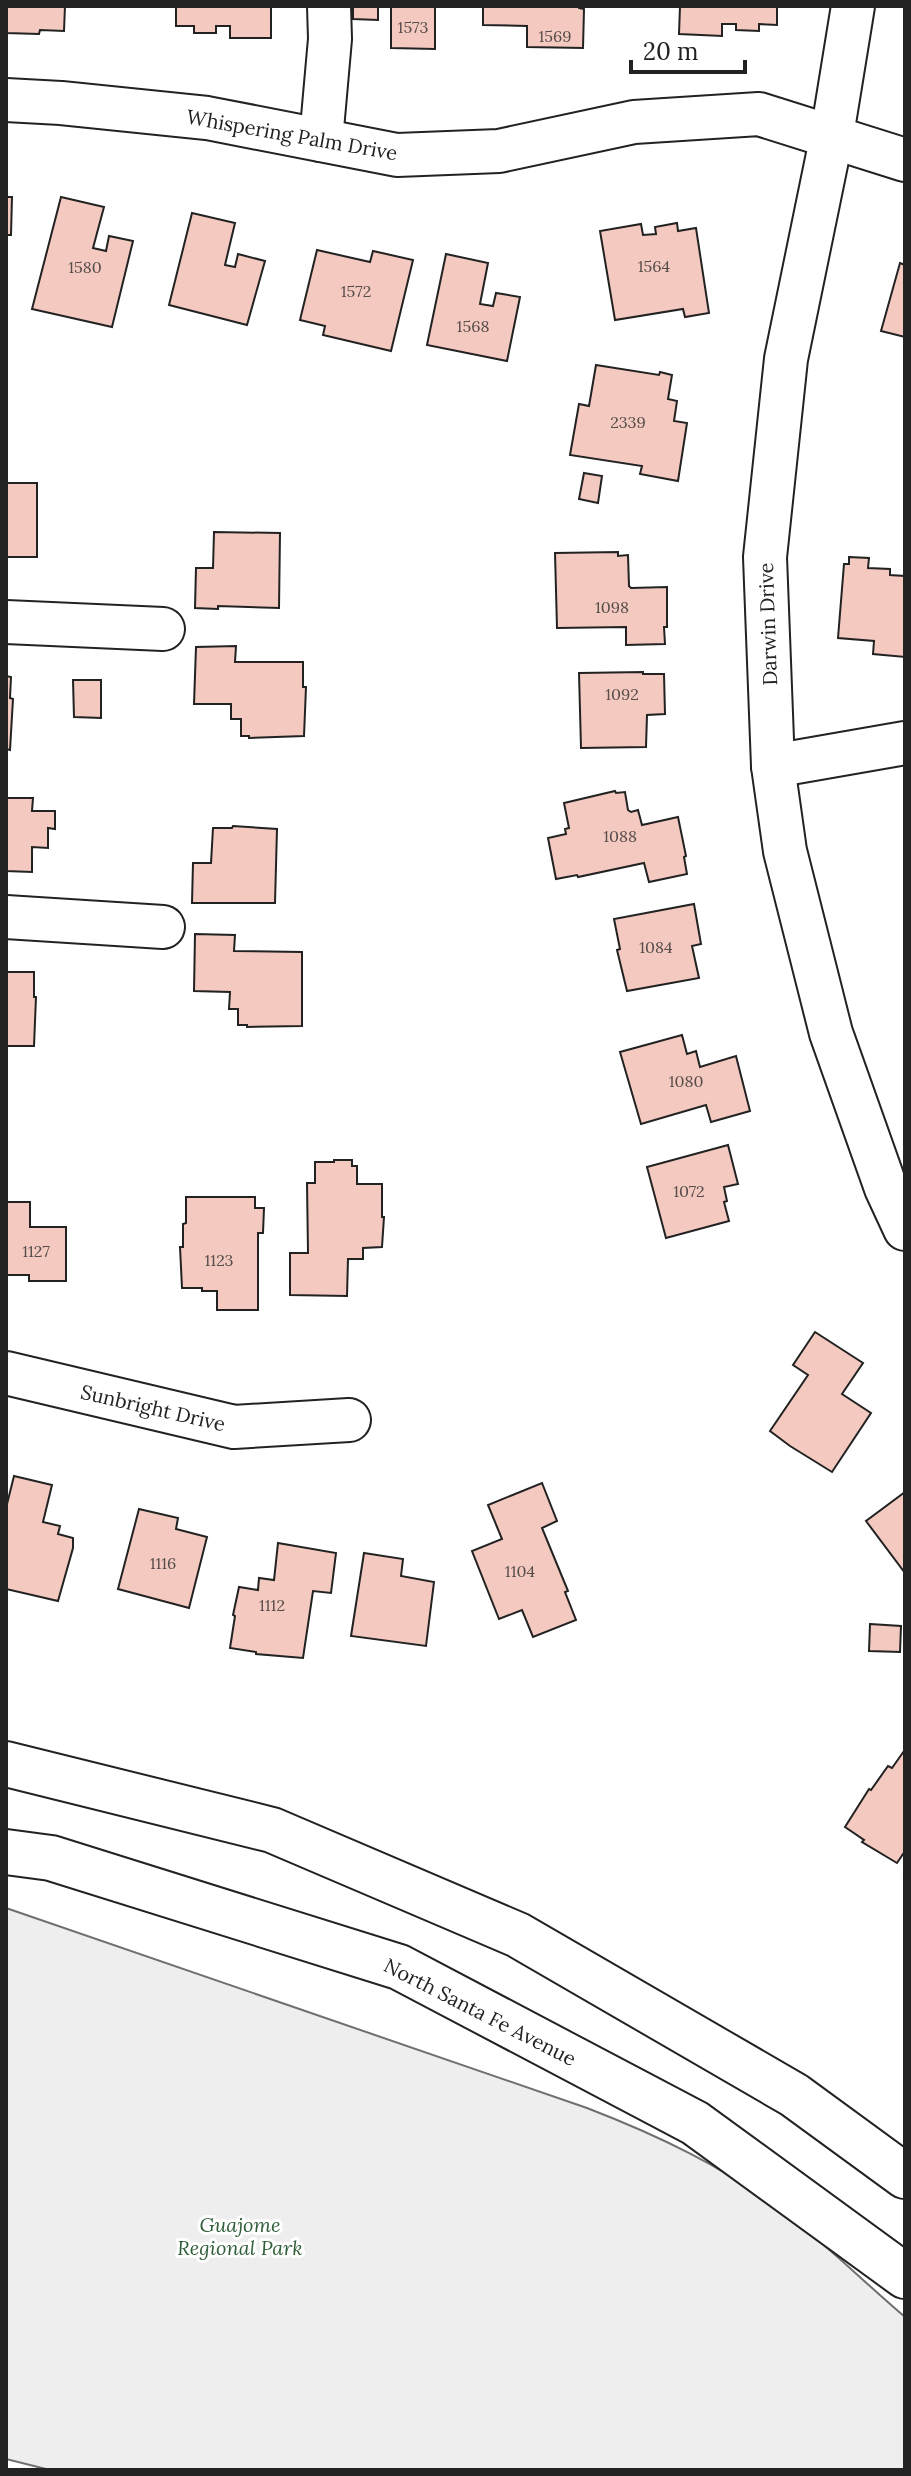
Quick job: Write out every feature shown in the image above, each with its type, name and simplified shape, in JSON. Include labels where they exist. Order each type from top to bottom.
[{"type":"main road","points":[[6,1764],[272,1830],[518,1935],[794,2095],[905,2176]]},
{"type":"main road","name":"North Santa Fe Avenue","points":[[6,1852],[51,1858],[399,1967],[695,2123],[905,2276]]},
{"type":"street","points":[[321,140],[330,39],[329,6]]},
{"type":"street","name":"Darwin Drive","points":[[853,6],[832,135],[786,359],[765,557],[773,766],[785,851],[831,1033],[886,1188],[905,1229]]},
{"type":"street","name":"Whispering Palm Drive","points":[[6,100],[207,118],[397,155],[499,151],[634,122],[759,114],[905,160]]},
{"type":"street","points":[[6,622],[163,629]]},
{"type":"street","points":[[773,766],[905,743]]},
{"type":"street","points":[[6,917],[163,927]]},
{"type":"street","name":"Sunbright Drive","points":[[6,1373],[234,1427],[349,1420]]},
{"type":"green space","name":"Guajome Regional Park","points":[[6,1908],[587,2108],[665,2141],[739,2181],[801,2225],[905,2317],[905,2470],[50,2470],[6,2459]]},
{"type":"building","points":[[6,6],[65,6],[64,31],[6,33]]},
{"type":"building","points":[[176,6],[271,6],[271,38],[230,38],[230,26],[216,26],[216,33],[194,33],[194,26],[176,26]]},
{"type":"building","points":[[353,6],[378,6],[378,20],[353,19]]},
{"type":"building","points":[[391,6],[435,6],[435,49],[391,48]]},
{"type":"building","points":[[483,6],[579,6],[584,9],[583,48],[527,47],[527,26],[483,25]]},
{"type":"building","points":[[680,6],[777,6],[777,25],[759,24],[759,31],[736,30],[736,24],[722,24],[722,36],[679,34]]},
{"type":"building","points":[[6,197],[12,197],[11,235],[7,235],[6,260]]},
{"type":"building","points":[[61,197],[104,207],[93,248],[106,251],[109,236],[133,241],[112,327],[32,309]]},
{"type":"building","points":[[192,213],[235,223],[225,265],[235,267],[238,254],[265,261],[247,325],[169,305]]},
{"type":"building","points":[[677,223],[678,231],[696,228],[709,313],[685,317],[683,309],[615,320],[600,231],[641,224],[643,235],[656,234],[655,227]]},
{"type":"building","points":[[317,250],[370,262],[373,251],[413,260],[391,351],[323,335],[325,326],[300,320]]},
{"type":"building","points":[[446,254],[488,263],[480,304],[493,306],[496,293],[520,297],[507,361],[427,345]]},
{"type":"building","points":[[900,263],[905,265],[905,337],[881,331]]},
{"type":"building","points":[[596,365],[672,375],[668,399],[677,401],[674,421],[687,423],[678,481],[640,474],[642,466],[570,455],[579,404],[589,406]]},
{"type":"building","points":[[584,473],[602,476],[598,503],[579,499]]},
{"type":"building","points":[[6,483],[37,483],[37,557],[6,557]]},
{"type":"building","points":[[214,532],[280,533],[279,608],[195,608],[196,568],[213,568]]},
{"type":"building","points":[[618,552],[618,556],[628,555],[631,588],[667,587],[665,644],[626,645],[626,627],[557,628],[555,553]]},
{"type":"building","points":[[849,557],[869,558],[868,568],[890,569],[890,575],[905,576],[905,657],[873,654],[874,641],[838,638],[844,564],[849,564]]},
{"type":"building","points":[[236,646],[235,662],[303,662],[303,687],[306,687],[304,736],[241,736],[241,719],[231,719],[231,704],[194,704],[196,647]]},
{"type":"building","points":[[579,673],[664,674],[665,714],[647,715],[646,747],[581,748]]},
{"type":"building","points":[[6,676],[11,677],[10,698],[13,699],[10,750],[6,749]]},
{"type":"building","points":[[73,680],[101,680],[101,718],[74,717]]},
{"type":"building","points":[[615,791],[625,792],[628,810],[638,810],[642,825],[678,817],[687,874],[649,882],[644,863],[556,879],[548,838],[566,834],[565,829],[569,828],[564,803]]},
{"type":"building","points":[[6,798],[33,798],[32,811],[55,811],[55,829],[48,828],[48,848],[32,847],[32,872],[6,871]]},
{"type":"building","points":[[213,828],[277,829],[275,903],[192,903],[193,863],[211,863]]},
{"type":"building","points":[[694,904],[701,944],[692,946],[699,978],[627,991],[617,950],[620,949],[614,919]]},
{"type":"building","points":[[195,934],[235,935],[234,951],[302,952],[302,1026],[238,1025],[238,1009],[229,1009],[230,992],[194,991]]},
{"type":"building","points":[[6,972],[34,972],[34,1046],[6,1046]]},
{"type":"building","points":[[682,1035],[687,1054],[696,1051],[700,1067],[736,1056],[750,1111],[711,1122],[706,1105],[641,1124],[620,1052]]},
{"type":"building","points":[[728,1145],[738,1184],[724,1187],[729,1221],[666,1238],[647,1167]]},
{"type":"building","points":[[352,1160],[352,1166],[357,1166],[357,1184],[382,1184],[382,1247],[363,1248],[363,1259],[348,1259],[347,1296],[290,1295],[290,1253],[308,1253],[307,1183],[315,1183],[315,1162]]},
{"type":"building","points":[[186,1197],[255,1197],[255,1208],[264,1208],[263,1233],[258,1233],[258,1310],[217,1310],[217,1291],[182,1288],[180,1247],[183,1247],[183,1224],[186,1223]]},
{"type":"building","points":[[6,1202],[30,1202],[30,1227],[66,1227],[66,1281],[29,1281],[29,1275],[6,1275]]},
{"type":"building","points":[[815,1332],[863,1363],[842,1394],[871,1413],[832,1472],[770,1431],[808,1375],[793,1365]]},
{"type":"building","points":[[14,1476],[52,1485],[43,1522],[60,1526],[58,1534],[73,1538],[58,1601],[6,1589],[6,1508]]},
{"type":"building","points":[[542,1483],[557,1521],[542,1528],[568,1591],[565,1592],[576,1620],[533,1637],[522,1610],[499,1619],[472,1551],[502,1539],[488,1505]]},
{"type":"building","points":[[905,1492],[905,1573],[866,1521]]},
{"type":"building","points":[[139,1509],[178,1518],[176,1529],[207,1537],[189,1608],[118,1589]]},
{"type":"building","points":[[278,1543],[336,1553],[331,1593],[313,1591],[303,1658],[256,1654],[230,1648],[239,1587],[258,1590],[259,1578],[274,1580]]},
{"type":"building","points":[[364,1553],[403,1559],[401,1576],[434,1582],[426,1646],[351,1636]]},
{"type":"building","points":[[870,1624],[901,1626],[900,1652],[869,1651]]},
{"type":"building","points":[[904,1751],[905,1851],[897,1863],[862,1842],[864,1840],[845,1827],[869,1789],[888,1766],[892,1768]]}]
